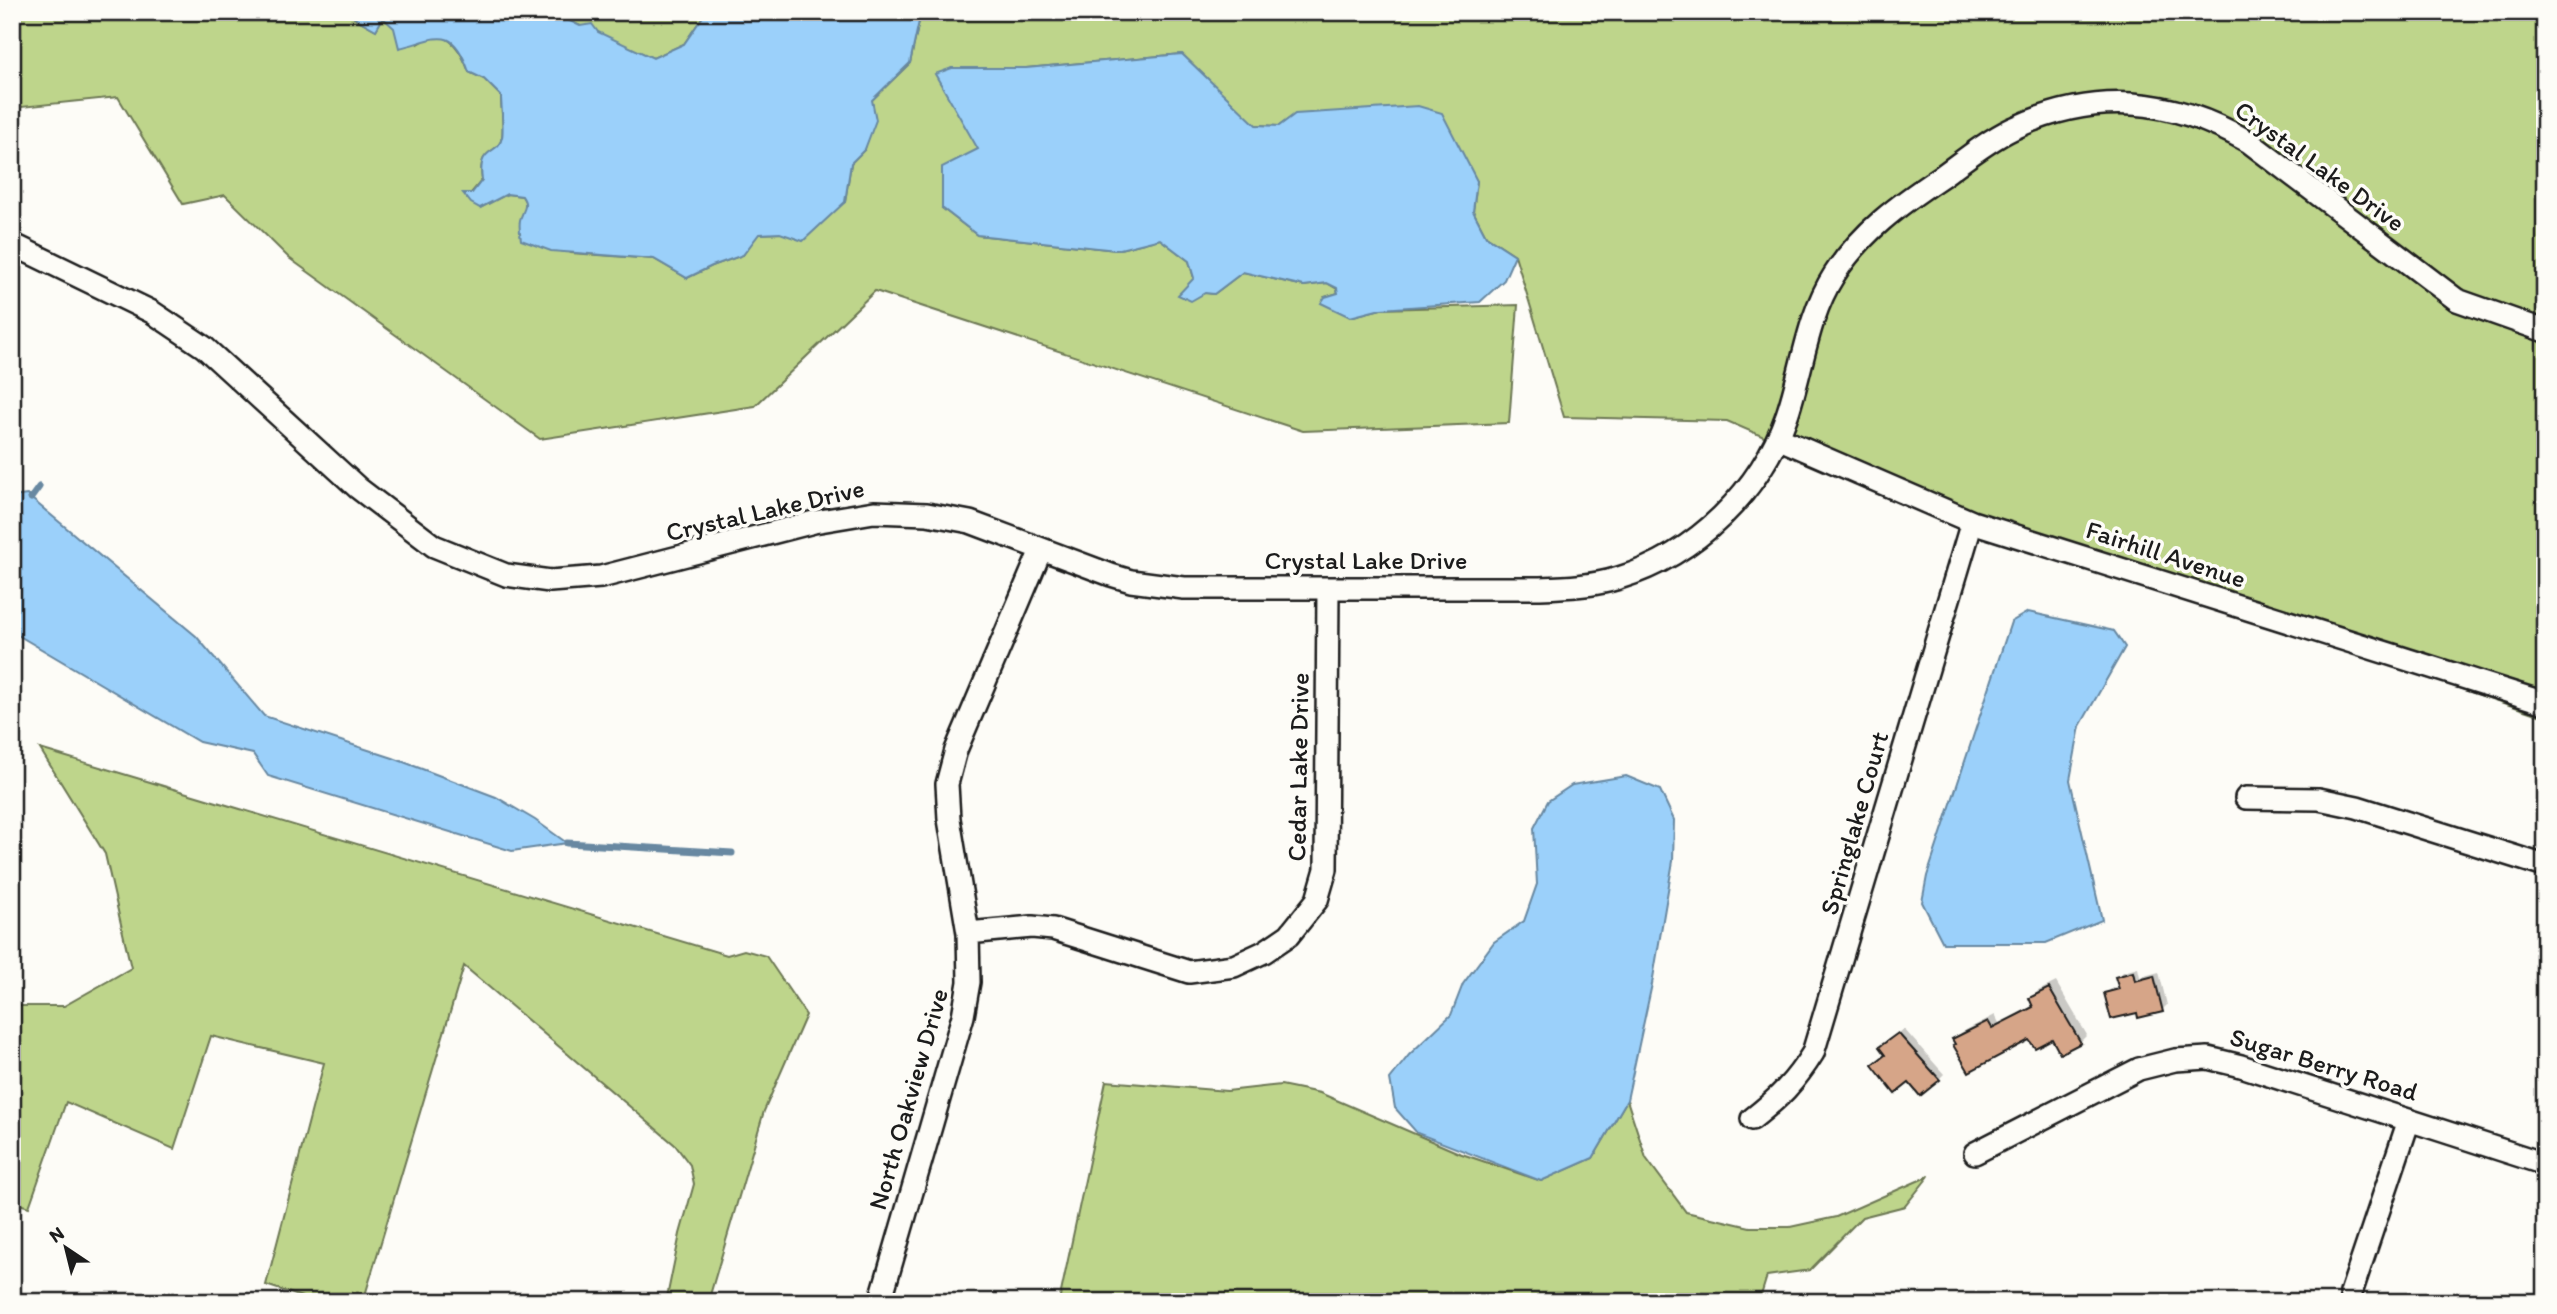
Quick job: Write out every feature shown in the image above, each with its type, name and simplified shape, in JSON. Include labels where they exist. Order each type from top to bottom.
[{"type":"street","name":"Crystal Lake Drive","points":[[12,244],[135,304],[204,347],[358,488],[434,546],[506,575],[550,581],[601,577],[814,522],[874,512],[915,513],[950,518],[1008,535],[1111,575],[1153,584],[1222,589],[1540,588],[1574,587],[1618,579],[1681,549],[1718,520],[1751,483],[1778,438],[1788,412],[1813,320],[1823,295],[1844,261],[1868,233],[1895,207],[2011,130],[2049,115],[2111,103],[2175,109],[2228,130],[2249,142],[2457,300],[2545,331]]},
{"type":"street","name":"Fairhill Avenue","points":[[1778,438],[1972,522],[2545,703]]},
{"type":"street","name":"Springlake Court","points":[[1752,1119],[1781,1097],[1813,1053],[1972,522]]},
{"type":"street","name":"North Oakview Drive","points":[[880,1302],[963,1016],[969,982],[968,933],[948,819],[947,784],[956,750],[1041,550]]},
{"type":"street","name":"Cedar Lake Drive","points":[[968,933],[1032,927],[1053,929],[1189,972],[1234,965],[1264,952],[1289,935],[1317,900],[1326,869],[1328,588]]},
{"type":"street","points":[[2245,798],[2319,799],[2345,804],[2545,866]]},
{"type":"street","name":"Sugar Berry Road","points":[[1975,1153],[2129,1074],[2175,1060],[2208,1058],[2241,1066],[2545,1164]]},
{"type":"street","points":[[2351,1293],[2409,1120]]},
{"type":"green space","points":[[12,12],[344,12],[376,30],[383,17],[418,44],[428,38],[441,36],[457,48],[469,72],[484,79],[501,96],[502,137],[497,147],[485,156],[481,169],[482,180],[471,193],[480,208],[507,194],[522,196],[525,206],[520,222],[571,253],[654,259],[687,278],[743,255],[758,234],[780,233],[845,202],[851,163],[865,149],[872,100],[910,63],[921,12],[2545,12],[2545,717],[2186,596],[2019,547],[1727,421],[1564,417],[1515,255],[1486,236],[1473,211],[1477,181],[1296,114],[1279,126],[1255,125],[1182,54],[1026,68],[952,68],[978,149],[942,208],[977,235],[1116,250],[1160,239],[1189,261],[1194,278],[1206,293],[1214,294],[1243,272],[1304,286],[1327,283],[1337,289],[1338,293],[1325,297],[1350,317],[1381,309],[1518,305],[1509,423],[1303,431],[875,291],[755,406],[540,439],[289,258],[225,195],[183,204],[118,97],[12,108]]},
{"type":"green space","points":[[566,12],[706,12],[684,44],[653,58],[567,20]]},
{"type":"green space","points":[[40,749],[727,955],[744,950],[766,956],[806,1015],[764,1111],[708,1302],[666,1302],[694,1184],[690,1165],[675,1145],[464,966],[363,1302],[317,1302],[266,1285],[324,1063],[211,1036],[174,1149],[66,1102],[29,1207],[12,1202],[12,1006],[64,1006],[131,968],[105,854]]},
{"type":"green space","points":[[1106,1081],[1227,1091],[1281,1085],[1320,1093],[1459,1153],[1541,1181],[1593,1158],[1627,1100],[1646,1158],[1686,1212],[1750,1227],[1790,1227],[1836,1217],[1929,1176],[1905,1206],[1862,1217],[1810,1270],[1767,1276],[1759,1302],[1059,1302]]},
{"type":"water","points":[[344,12],[566,12],[568,20],[580,26],[592,24],[598,32],[653,58],[684,44],[706,12],[921,12],[910,63],[872,100],[876,120],[865,149],[851,163],[845,202],[803,241],[780,233],[759,234],[743,255],[687,278],[654,259],[551,251],[521,240],[520,222],[525,205],[522,196],[507,194],[480,208],[471,203],[463,193],[472,193],[482,180],[481,169],[485,156],[497,147],[502,137],[501,96],[484,79],[469,72],[463,57],[450,40],[434,39],[399,48],[394,28],[383,18],[376,30]]},
{"type":"water","points":[[1182,54],[1256,125],[1279,126],[1295,114],[1418,106],[1442,113],[1477,181],[1473,211],[1486,236],[1515,255],[1504,280],[1480,302],[1381,309],[1350,317],[1321,303],[1325,297],[1338,293],[1337,288],[1327,283],[1304,286],[1243,272],[1214,294],[1205,293],[1191,301],[1178,295],[1194,278],[1189,261],[1160,239],[1116,250],[977,235],[942,208],[942,167],[978,149],[935,74],[952,68],[1026,68]]},
{"type":"water","points":[[27,495],[196,636],[264,716],[393,758],[496,797],[567,843],[512,851],[268,776],[253,754],[199,742],[16,634],[12,630],[12,497]]},
{"type":"water","points":[[2028,612],[2114,631],[2125,647],[2080,726],[2070,780],[2102,920],[2046,943],[1943,943],[1922,902],[1927,876],[2011,622]]},
{"type":"water","points":[[1626,776],[1660,790],[1674,820],[1673,861],[1652,984],[1627,1100],[1593,1158],[1541,1181],[1417,1133],[1395,1108],[1390,1079],[1409,1055],[1451,1015],[1463,984],[1494,942],[1524,921],[1537,884],[1534,828],[1548,801],[1572,785]]},
{"type":"building","points":[[2133,972],[2135,981],[2154,976],[2163,1012],[2138,1018],[2137,1013],[2111,1019],[2104,993],[2119,989],[2115,977]]},
{"type":"building","points":[[2049,988],[2081,1043],[2060,1054],[2052,1039],[2035,1048],[2029,1040],[1969,1072],[1952,1039],[1988,1021],[1992,1028],[2033,1007],[2029,998]]},
{"type":"building","points":[[1898,1033],[1940,1080],[1920,1096],[1909,1083],[1895,1094],[1872,1065],[1885,1055],[1879,1047]]},
{"type":"waterway","points":[[31,498],[39,487]]},
{"type":"waterway","points":[[567,843],[732,853]]}]
